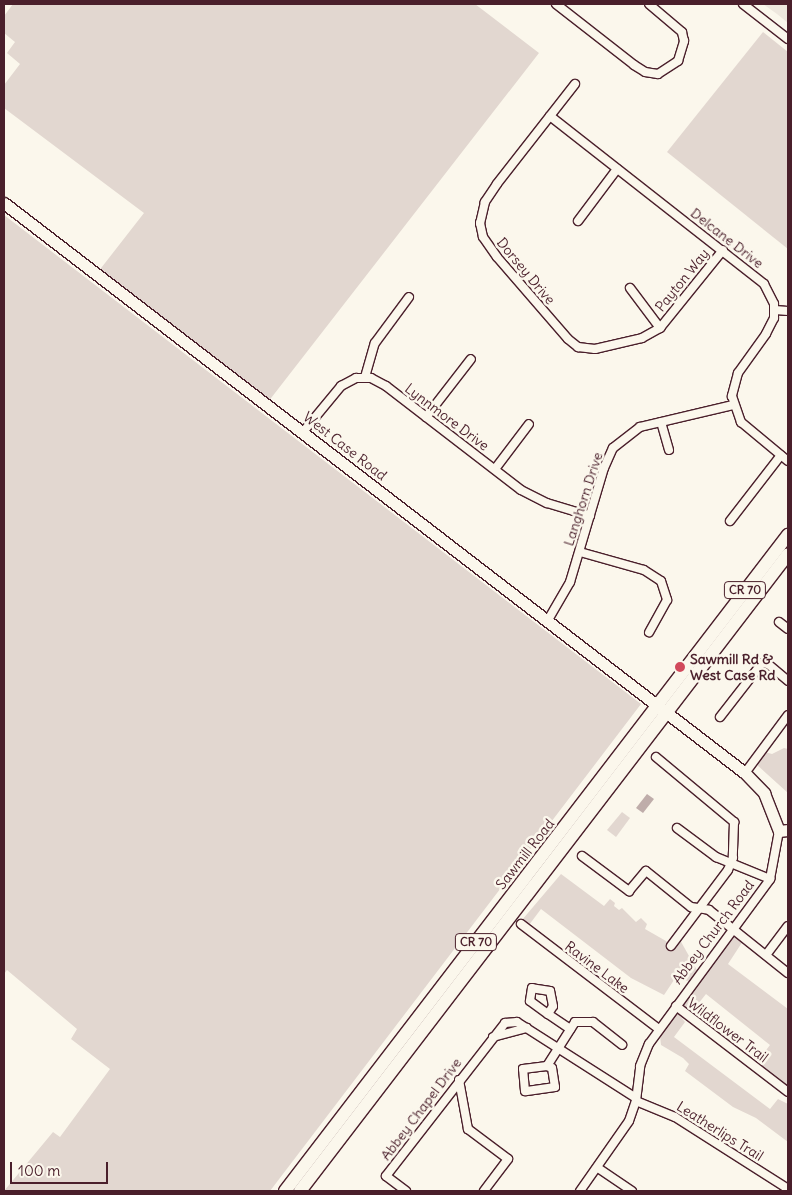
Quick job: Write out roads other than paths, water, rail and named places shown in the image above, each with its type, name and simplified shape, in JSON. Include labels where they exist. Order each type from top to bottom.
[{"type":"main road","name":"West Case Road","points":[[4,203],[662,708]]},
{"type":"main road","name":"Sawmill Road","points":[[300,1191],[662,708],[788,535]]},
{"type":"main road","name":"Sawmill Road","points":[[285,1191],[662,708],[788,554]]},
{"type":"main road","name":"Abbey Church Road","points":[[662,708],[746,773],[764,793],[784,830]]},
{"type":"street","points":[[556,4],[634,65],[645,72],[658,74],[678,61],[684,42],[682,32],[649,4]]},
{"type":"street","points":[[743,4],[788,39]]},
{"type":"street","name":"Dorsey Drive","points":[[575,84],[485,202],[480,215],[481,233],[497,257],[568,340],[584,349],[605,346]]},
{"type":"street","name":"Delcane Drive","points":[[550,116],[764,284],[775,310]]},
{"type":"street","points":[[578,221],[618,169]]},
{"type":"street","name":"Payton Way","points":[[605,346],[642,338],[660,328],[723,250]]},
{"type":"street","points":[[630,288],[660,328]]},
{"type":"street","points":[[303,432],[341,386],[356,378],[365,377],[375,343],[410,297]]},
{"type":"street","points":[[788,311],[775,310],[766,334],[738,372],[732,388],[733,405],[745,426],[788,461]]},
{"type":"street","points":[[426,417],[471,359]]},
{"type":"street","name":"Lynnmore Drive","points":[[365,377],[382,383],[535,498],[590,516]]},
{"type":"street","name":"Langhorn Drive","points":[[548,620],[567,590],[613,448],[634,430],[733,405]]},
{"type":"street","points":[[661,422],[669,450]]},
{"type":"street","points":[[495,469],[529,424]]},
{"type":"street","points":[[730,521],[781,455]]},
{"type":"street","points":[[580,552],[644,570],[661,581],[667,600],[649,632]]},
{"type":"street","points":[[779,622],[788,629]]},
{"type":"street","points":[[720,717],[762,663],[768,664],[788,680]]},
{"type":"street","points":[[746,773],[788,715]]},
{"type":"street","points":[[656,757],[732,818],[734,844],[730,864],[671,946]]},
{"type":"street","points":[[677,828],[730,864],[770,879]]},
{"type":"street","name":"Abbey Church Road","points":[[580,1191],[624,1130],[636,1099],[643,1057],[658,1029],[735,929],[770,879],[784,830]]},
{"type":"street","points":[[582,856],[629,892],[646,871],[691,907],[710,910],[788,973]]},
{"type":"street","name":"Ravine Lake","points":[[521,924],[658,1029]]},
{"type":"street","points":[[766,956],[788,926]]},
{"type":"street","name":"Wildflower Trail","points":[[676,1006],[788,1092]]},
{"type":"street","points":[[548,1014],[570,1029]]},
{"type":"street","name":"Abbey Chapel Drive","points":[[406,1191],[386,1176],[505,1022],[517,1022],[636,1099]]},
{"type":"street","points":[[547,1066],[575,1022],[593,1022],[622,1045]]},
{"type":"street","points":[[547,1066],[552,1068],[555,1087],[525,1091],[523,1070],[547,1066]]},
{"type":"street","points":[[459,1080],[468,1129],[508,1159],[484,1191]]},
{"type":"street","name":"Leatherlips Trail","points":[[636,1099],[676,1117],[788,1189]]},
{"type":"street","points":[[598,1168],[632,1191]]},
{"type":"place","name":"Sawmill Rd & West Case Rd","points":[[680,667]]}]
